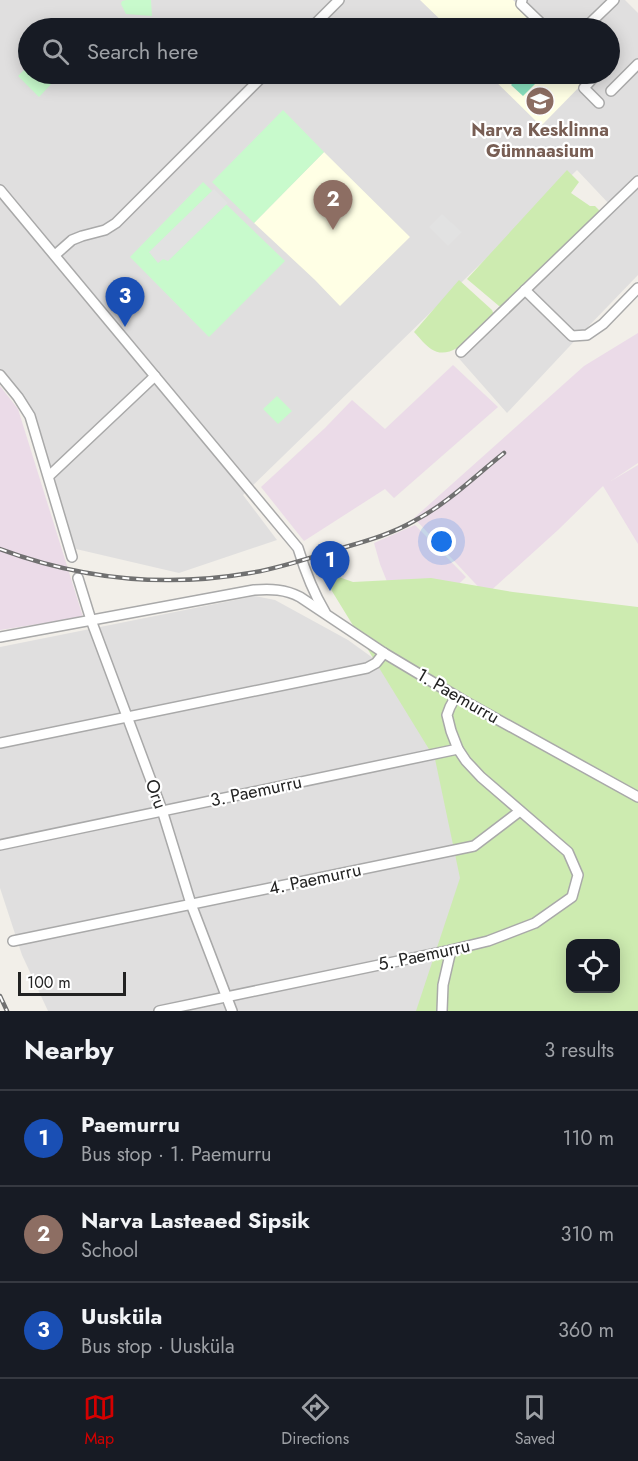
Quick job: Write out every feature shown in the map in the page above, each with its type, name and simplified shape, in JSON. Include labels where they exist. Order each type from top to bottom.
[{"type":"street","points":[[320,18],[339,0]]},
{"type":"street","points":[[522,0],[521,4],[536,18]]},
{"type":"street","points":[[595,18],[614,0]]},
{"type":"street","points":[[620,82],[638,64]]},
{"type":"street","points":[[55,255],[72,240],[105,230],[116,223],[255,84]]},
{"type":"street","points":[[588,84],[584,88],[599,104]]},
{"type":"street","points":[[611,91],[618,84]]},
{"type":"street","points":[[461,352],[638,181]]},
{"type":"street","name":"1. Paemurru","points":[[0,190],[298,548],[303,569],[316,598],[328,617],[456,696],[638,797]]},
{"type":"street","points":[[525,290],[572,336],[587,335],[603,324],[638,288]]},
{"type":"street","points":[[0,375],[30,416],[72,557]]},
{"type":"street","points":[[49,476],[155,376]]},
{"type":"street","name":"Oru","points":[[78,578],[91,620],[162,810],[191,904],[232,1011]]},
{"type":"street","points":[[0,637],[269,589],[290,592],[328,617]]},
{"type":"street","points":[[0,743],[367,668],[376,663],[384,653]]},
{"type":"street","points":[[456,696],[447,715],[458,748],[466,761],[481,777],[520,811]]},
{"type":"street","name":"3. Paemurru","points":[[0,845],[458,748]]},
{"type":"street","name":"4. Paemurru","points":[[13,941],[474,846],[520,811]]},
{"type":"street","name":"5. Paemurru","points":[[159,1011],[451,950],[488,941],[535,923],[572,897],[578,875],[568,852],[520,811]]},
{"type":"street","points":[[442,1011],[443,985],[451,950]]},
{"type":"shaded area","points":[[0,0],[625,0],[638,13],[638,275],[507,413],[455,354],[611,206],[577,170],[243,495],[277,540],[179,573],[76,549],[30,416],[0,375]]},
{"type":"shaded area","points":[[420,0],[513,0],[532,18],[439,18]]},
{"type":"shaded area","name":"Narva Kesklinna Gümnaasium","points":[[498,84],[582,84],[541,126]]},
{"type":"shaded area","points":[[324,152],[410,237],[340,306],[254,223]]},
{"type":"shaded area","points":[[214,189],[228,203],[168,261],[163,259],[158,263],[149,252]]},
{"type":"shaded area","points":[[442,214],[462,232],[448,246],[429,227]]},
{"type":"shaded area","points":[[638,333],[638,463],[611,481],[638,465],[638,544],[603,486],[486,595],[414,518],[584,366]]},
{"type":"shaded area","points":[[453,365],[498,407],[394,498],[385,489],[304,541],[261,487],[352,400],[385,429]]},
{"type":"shaded area","points":[[0,386],[18,409],[83,617],[0,630]]},
{"type":"shaded area","points":[[415,525],[466,577],[417,625],[394,599],[374,543]]},
{"type":"shaded area","points":[[255,596],[275,600],[348,640],[459,720],[528,1011],[48,1011],[22,955],[0,888],[0,647]]},
{"type":"green space","points":[[126,0],[151,0],[152,16],[126,14],[121,4]]},
{"type":"green space","points":[[26,84],[51,84],[39,97]]},
{"type":"green space","points":[[512,84],[535,84],[523,96]]},
{"type":"green space","points":[[283,110],[324,152],[254,223],[212,182]]},
{"type":"green space","points":[[567,170],[579,182],[571,193],[590,206],[595,206],[602,213],[503,306],[499,306],[467,279]]},
{"type":"green space","points":[[203,182],[285,261],[209,337],[130,257]]},
{"type":"green space","points":[[459,280],[492,310],[494,315],[466,342],[448,352],[439,352],[431,349],[414,332]]},
{"type":"green space","points":[[277,396],[292,411],[278,424],[263,409]]},
{"type":"green space","points":[[319,570],[353,582],[431,578],[513,592],[638,607],[638,1011],[416,1011],[460,878],[435,759]]},
{"type":"railway","points":[[0,549],[61,568],[123,578],[186,580],[218,578],[260,571],[362,542],[404,526],[449,498],[504,453]]},
{"type":"railway","points":[[0,996],[7,1011]]},
{"type":"place","name":"Narva Kesklinna Gümnaasium","points":[[540,101]]},
{"type":"place","name":"Narva Lasteaed Sipsik","points":[[333,230]]},
{"type":"place","name":"Uusküla","points":[[125,327]]},
{"type":"place","name":"Paemurru","points":[[330,591]]}]
